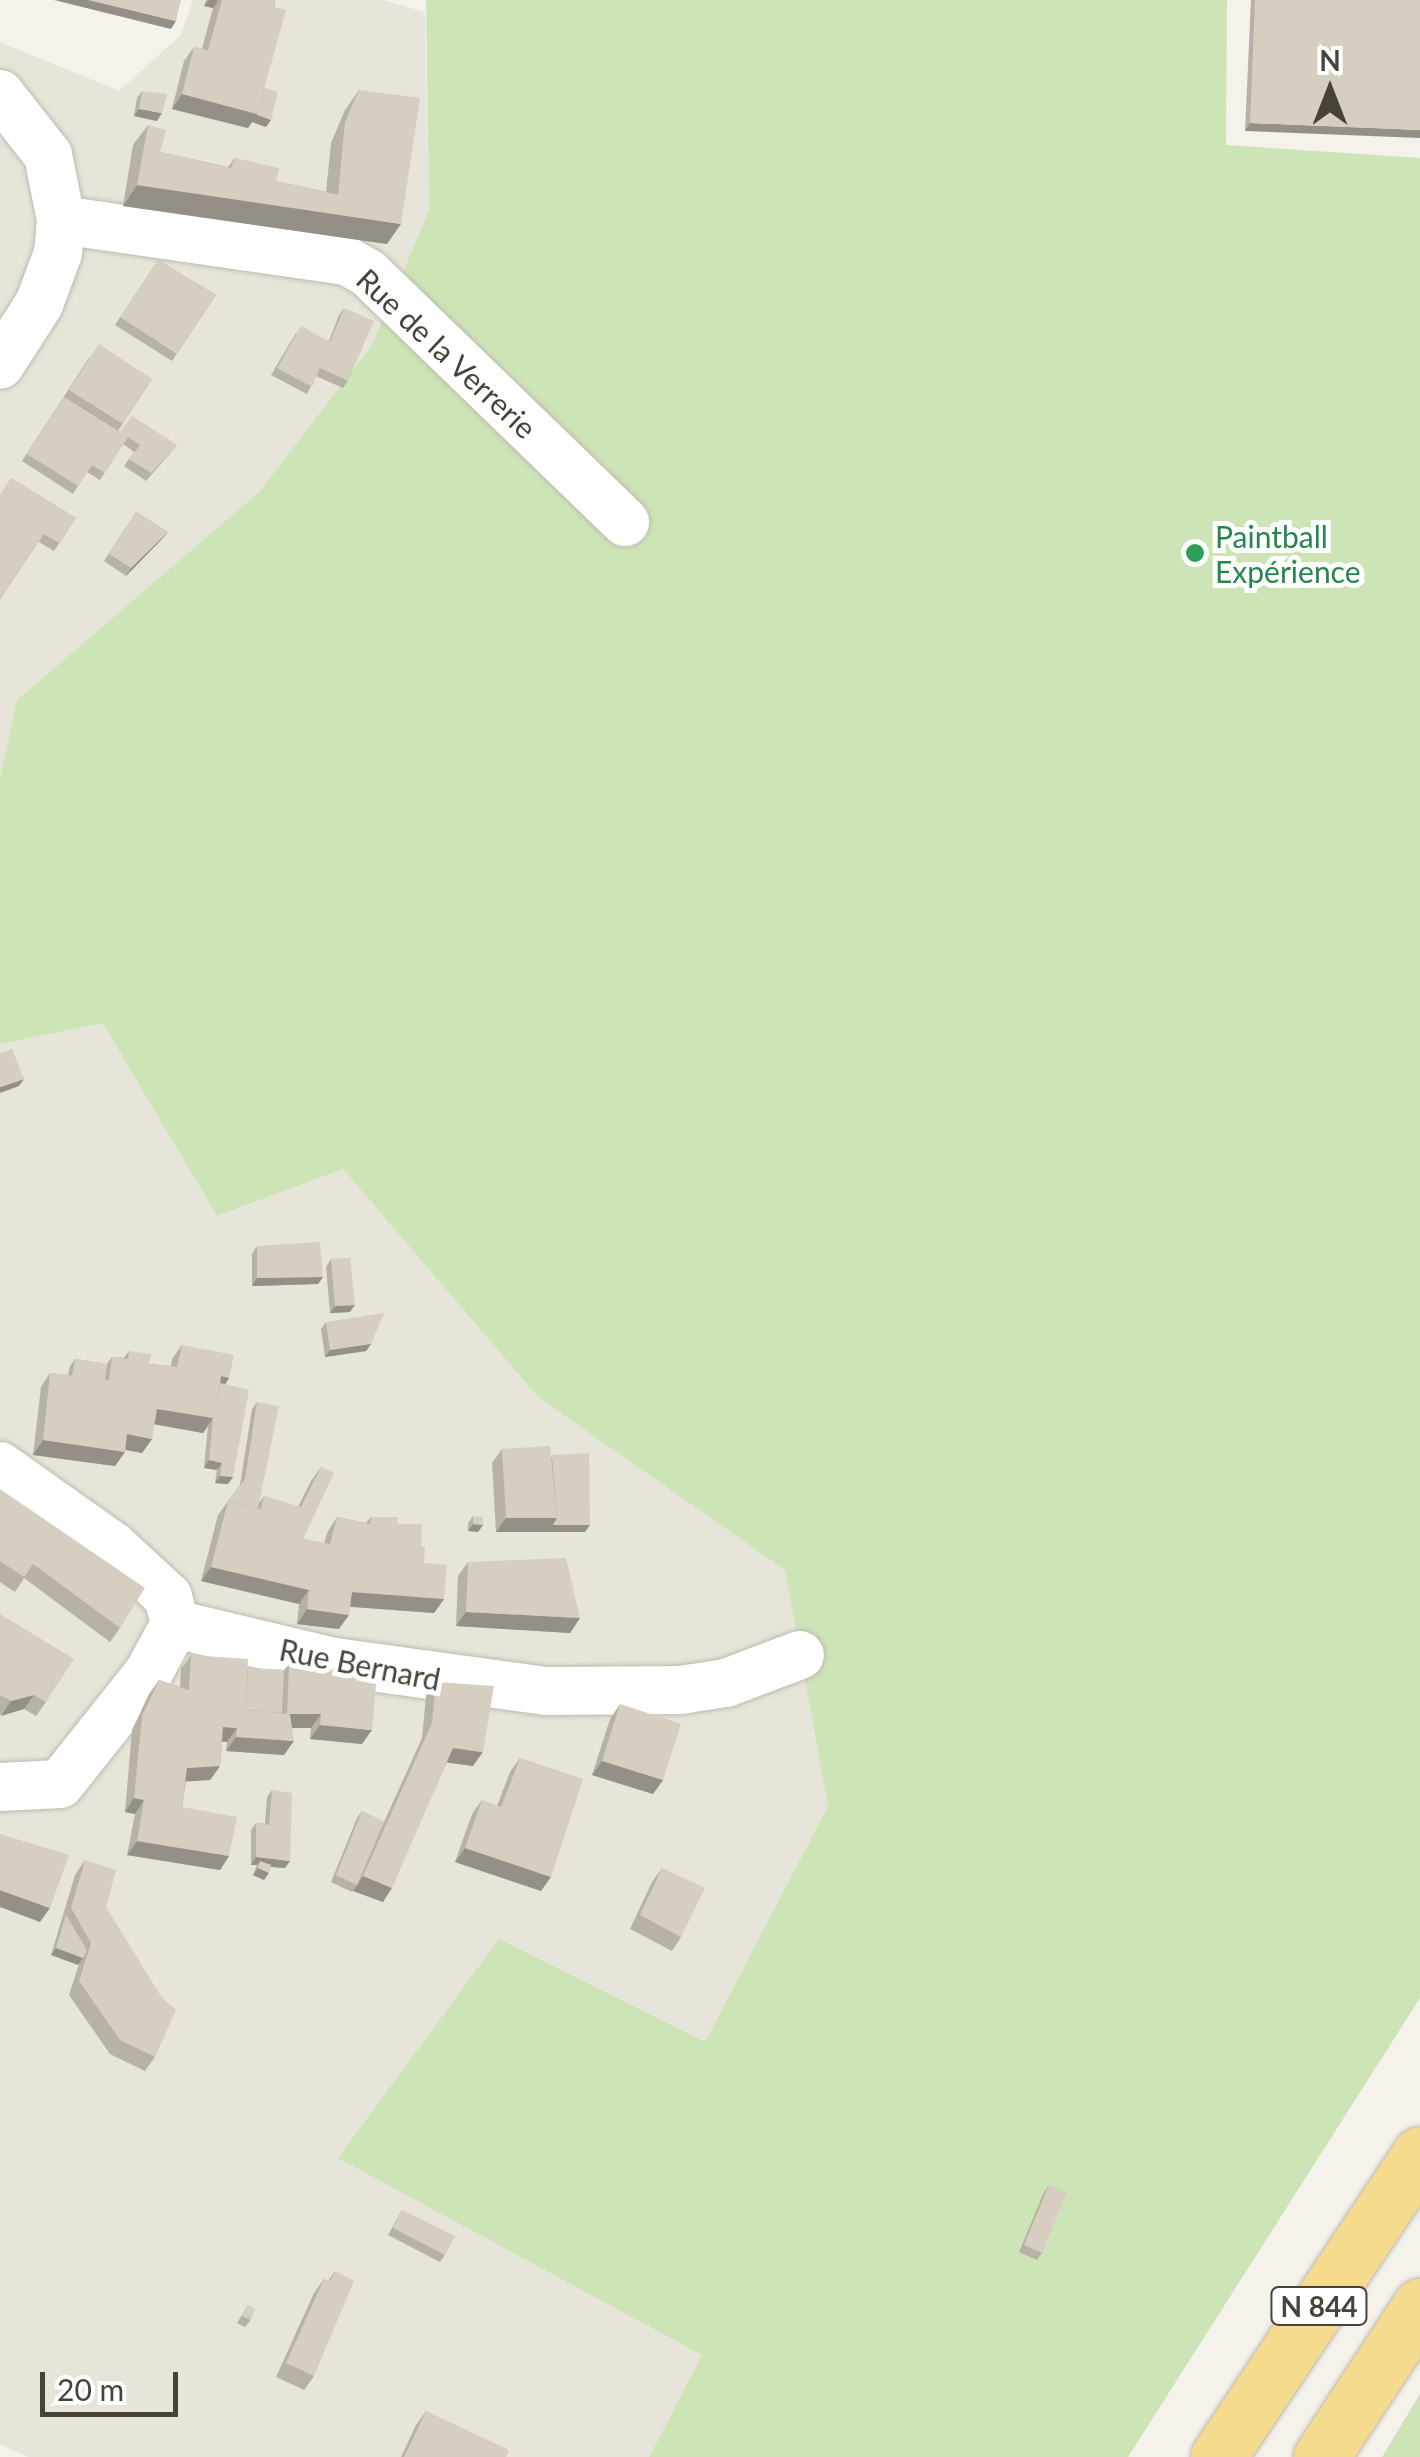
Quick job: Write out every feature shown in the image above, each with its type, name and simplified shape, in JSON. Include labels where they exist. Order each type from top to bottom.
[{"type":"highway","name":"N 844","points":[[1218,2457],[1420,2154]]},
{"type":"highway","name":"N 844","points":[[1321,2457],[1420,2306]]},
{"type":"street","points":[[0,94],[48,155],[61,220],[44,292],[0,365]]},
{"type":"street","name":"Rue de la Verrerie","points":[[61,220],[347,261],[368,273],[625,522]]},
{"type":"street","points":[[0,1466],[113,1546],[168,1597],[175,1624],[149,1672],[60,1784],[0,1787]]},
{"type":"street","name":"Rue Bernard","points":[[175,1624],[335,1662],[546,1691],[680,1690],[726,1683],[800,1655]]},
{"type":"shaded area","points":[[193,0],[382,0],[425,12],[429,210],[372,345],[259,492],[17,700],[0,778],[0,42],[119,91],[181,35]]},
{"type":"shaded area","points":[[103,1022],[218,1216],[343,1169],[538,1397],[785,1569],[828,1806],[705,2043],[499,1940],[702,2356],[649,2457],[28,2457],[0,2444],[0,1044]]},
{"type":"green space","points":[[426,0],[1227,0],[1226,145],[1420,158],[1420,1998],[1128,2457],[649,2457],[702,2355],[338,2158],[499,1939],[705,2042],[828,1806],[785,1570],[538,1397],[343,1169],[217,1216],[103,1023],[0,1044],[0,778],[17,700],[259,492],[372,345],[429,210]]},
{"type":"green space","points":[[1420,2394],[1420,2457],[1382,2457]]},
{"type":"building","points":[[89,0],[181,0],[176,21]]},
{"type":"building","points":[[222,0],[247,0],[286,10],[257,114],[182,94],[194,47],[208,50]]},
{"type":"building","points":[[247,0],[275,0],[273,7]]},
{"type":"building","points":[[1255,0],[1420,0],[1420,130],[1250,123]]},
{"type":"building","points":[[264,88],[278,92],[271,120],[257,115]]},
{"type":"building","points":[[359,90],[420,98],[401,224],[137,185],[148,125],[166,130],[160,152],[231,168],[235,158],[279,168],[276,181],[338,195],[345,122]]},
{"type":"building","points":[[142,91],[167,94],[162,113],[139,109]]},
{"type":"building","points":[[158,260],[216,295],[177,354],[120,317]]},
{"type":"building","points":[[344,308],[374,321],[348,381],[320,368],[312,387],[277,368],[301,326],[330,342]]},
{"type":"building","points":[[99,344],[152,379],[123,424],[69,390]]},
{"type":"building","points":[[64,397],[120,432],[132,416],[177,445],[151,473],[129,459],[140,445],[128,437],[105,473],[92,465],[78,486],[27,454]]},
{"type":"building","points":[[11,478],[76,518],[59,543],[44,534],[0,600],[0,495]]},
{"type":"building","points":[[136,512],[168,532],[131,568],[109,554]]},
{"type":"building","points":[[12,1049],[24,1079],[0,1087],[0,1053]]},
{"type":"building","points":[[320,1242],[323,1277],[257,1278],[257,1246]]},
{"type":"building","points":[[350,1258],[355,1305],[335,1306],[331,1259]]},
{"type":"building","points":[[384,1313],[371,1344],[330,1350],[326,1322]]},
{"type":"building","points":[[182,1345],[234,1355],[229,1378],[221,1376],[213,1418],[157,1409],[152,1439],[127,1434],[125,1452],[43,1440],[50,1373],[109,1380],[112,1357],[128,1359],[129,1351],[151,1354],[149,1364],[177,1367]]},
{"type":"building","points":[[75,1359],[107,1364],[105,1380],[72,1376]]},
{"type":"building","points":[[220,1383],[249,1390],[233,1477],[220,1476],[222,1463],[209,1460]]},
{"type":"building","points":[[257,1402],[279,1406],[258,1508],[228,1501],[245,1479]]},
{"type":"building","points":[[550,1446],[557,1518],[506,1518],[502,1449]]},
{"type":"building","points":[[589,1453],[590,1525],[553,1525],[557,1518],[552,1455]]},
{"type":"building","points":[[321,1467],[334,1473],[303,1539],[330,1544],[337,1517],[370,1524],[371,1517],[398,1517],[396,1545],[425,1547],[424,1563],[447,1565],[444,1599],[352,1592],[349,1615],[307,1609],[309,1590],[211,1567],[228,1501],[261,1509],[264,1496],[301,1507]]},
{"type":"building","points":[[0,1489],[145,1588],[120,1628],[33,1564],[24,1577],[0,1561]]},
{"type":"building","points":[[473,1516],[483,1517],[483,1525],[473,1524]]},
{"type":"building","points":[[397,1524],[422,1524],[421,1547],[396,1545]]},
{"type":"building","points":[[566,1558],[580,1618],[466,1612],[468,1562]]},
{"type":"building","points":[[0,1614],[74,1659],[46,1702],[34,1695],[11,1701],[0,1695]]},
{"type":"building","points":[[191,1655],[248,1659],[246,1710],[290,1714],[294,1741],[236,1737],[237,1728],[223,1727],[220,1766],[187,1768],[182,1807],[237,1817],[229,1856],[137,1841],[144,1800],[134,1798],[142,1716],[159,1680],[189,1690]]},
{"type":"building","points":[[289,1663],[377,1673],[372,1730],[320,1725],[321,1714],[287,1714]]},
{"type":"building","points":[[248,1668],[284,1670],[282,1713],[246,1710]]},
{"type":"building","points":[[436,1682],[494,1686],[483,1752],[453,1748],[392,1888],[363,1876],[432,1723]]},
{"type":"building","points":[[620,1704],[681,1724],[663,1780],[602,1761]]},
{"type":"building","points":[[520,1758],[583,1779],[551,1877],[465,1848],[482,1800],[501,1807]]},
{"type":"building","points":[[272,1790],[292,1793],[290,1861],[256,1857],[256,1823],[269,1825]]},
{"type":"building","points":[[362,1811],[384,1822],[357,1885],[336,1875]]},
{"type":"building","points":[[0,1834],[69,1855],[50,1908],[0,1890]]},
{"type":"building","points":[[85,1860],[116,1870],[106,1907],[162,1998],[176,2010],[155,2057],[120,2040],[79,1981],[91,1943],[71,1908]]},
{"type":"building","points":[[260,1861],[271,1865],[269,1873],[258,1868]]},
{"type":"building","points":[[662,1868],[705,1888],[681,1937],[640,1915]]},
{"type":"building","points":[[66,1915],[87,1950],[83,1958],[56,1948]]},
{"type":"building","points":[[1049,2185],[1067,2192],[1042,2253],[1024,2245]]},
{"type":"building","points":[[402,2210],[455,2236],[445,2255],[393,2228]]},
{"type":"building","points":[[335,2271],[354,2281],[314,2376],[286,2363],[324,2279],[330,2281]]},
{"type":"building","points":[[248,2305],[255,2309],[251,2320],[242,2316]]},
{"type":"building","points":[[426,2411],[509,2450],[506,2457],[404,2457]]},
{"type":"place","name":"Paintball Expérience","points":[[1195,553]]}]
